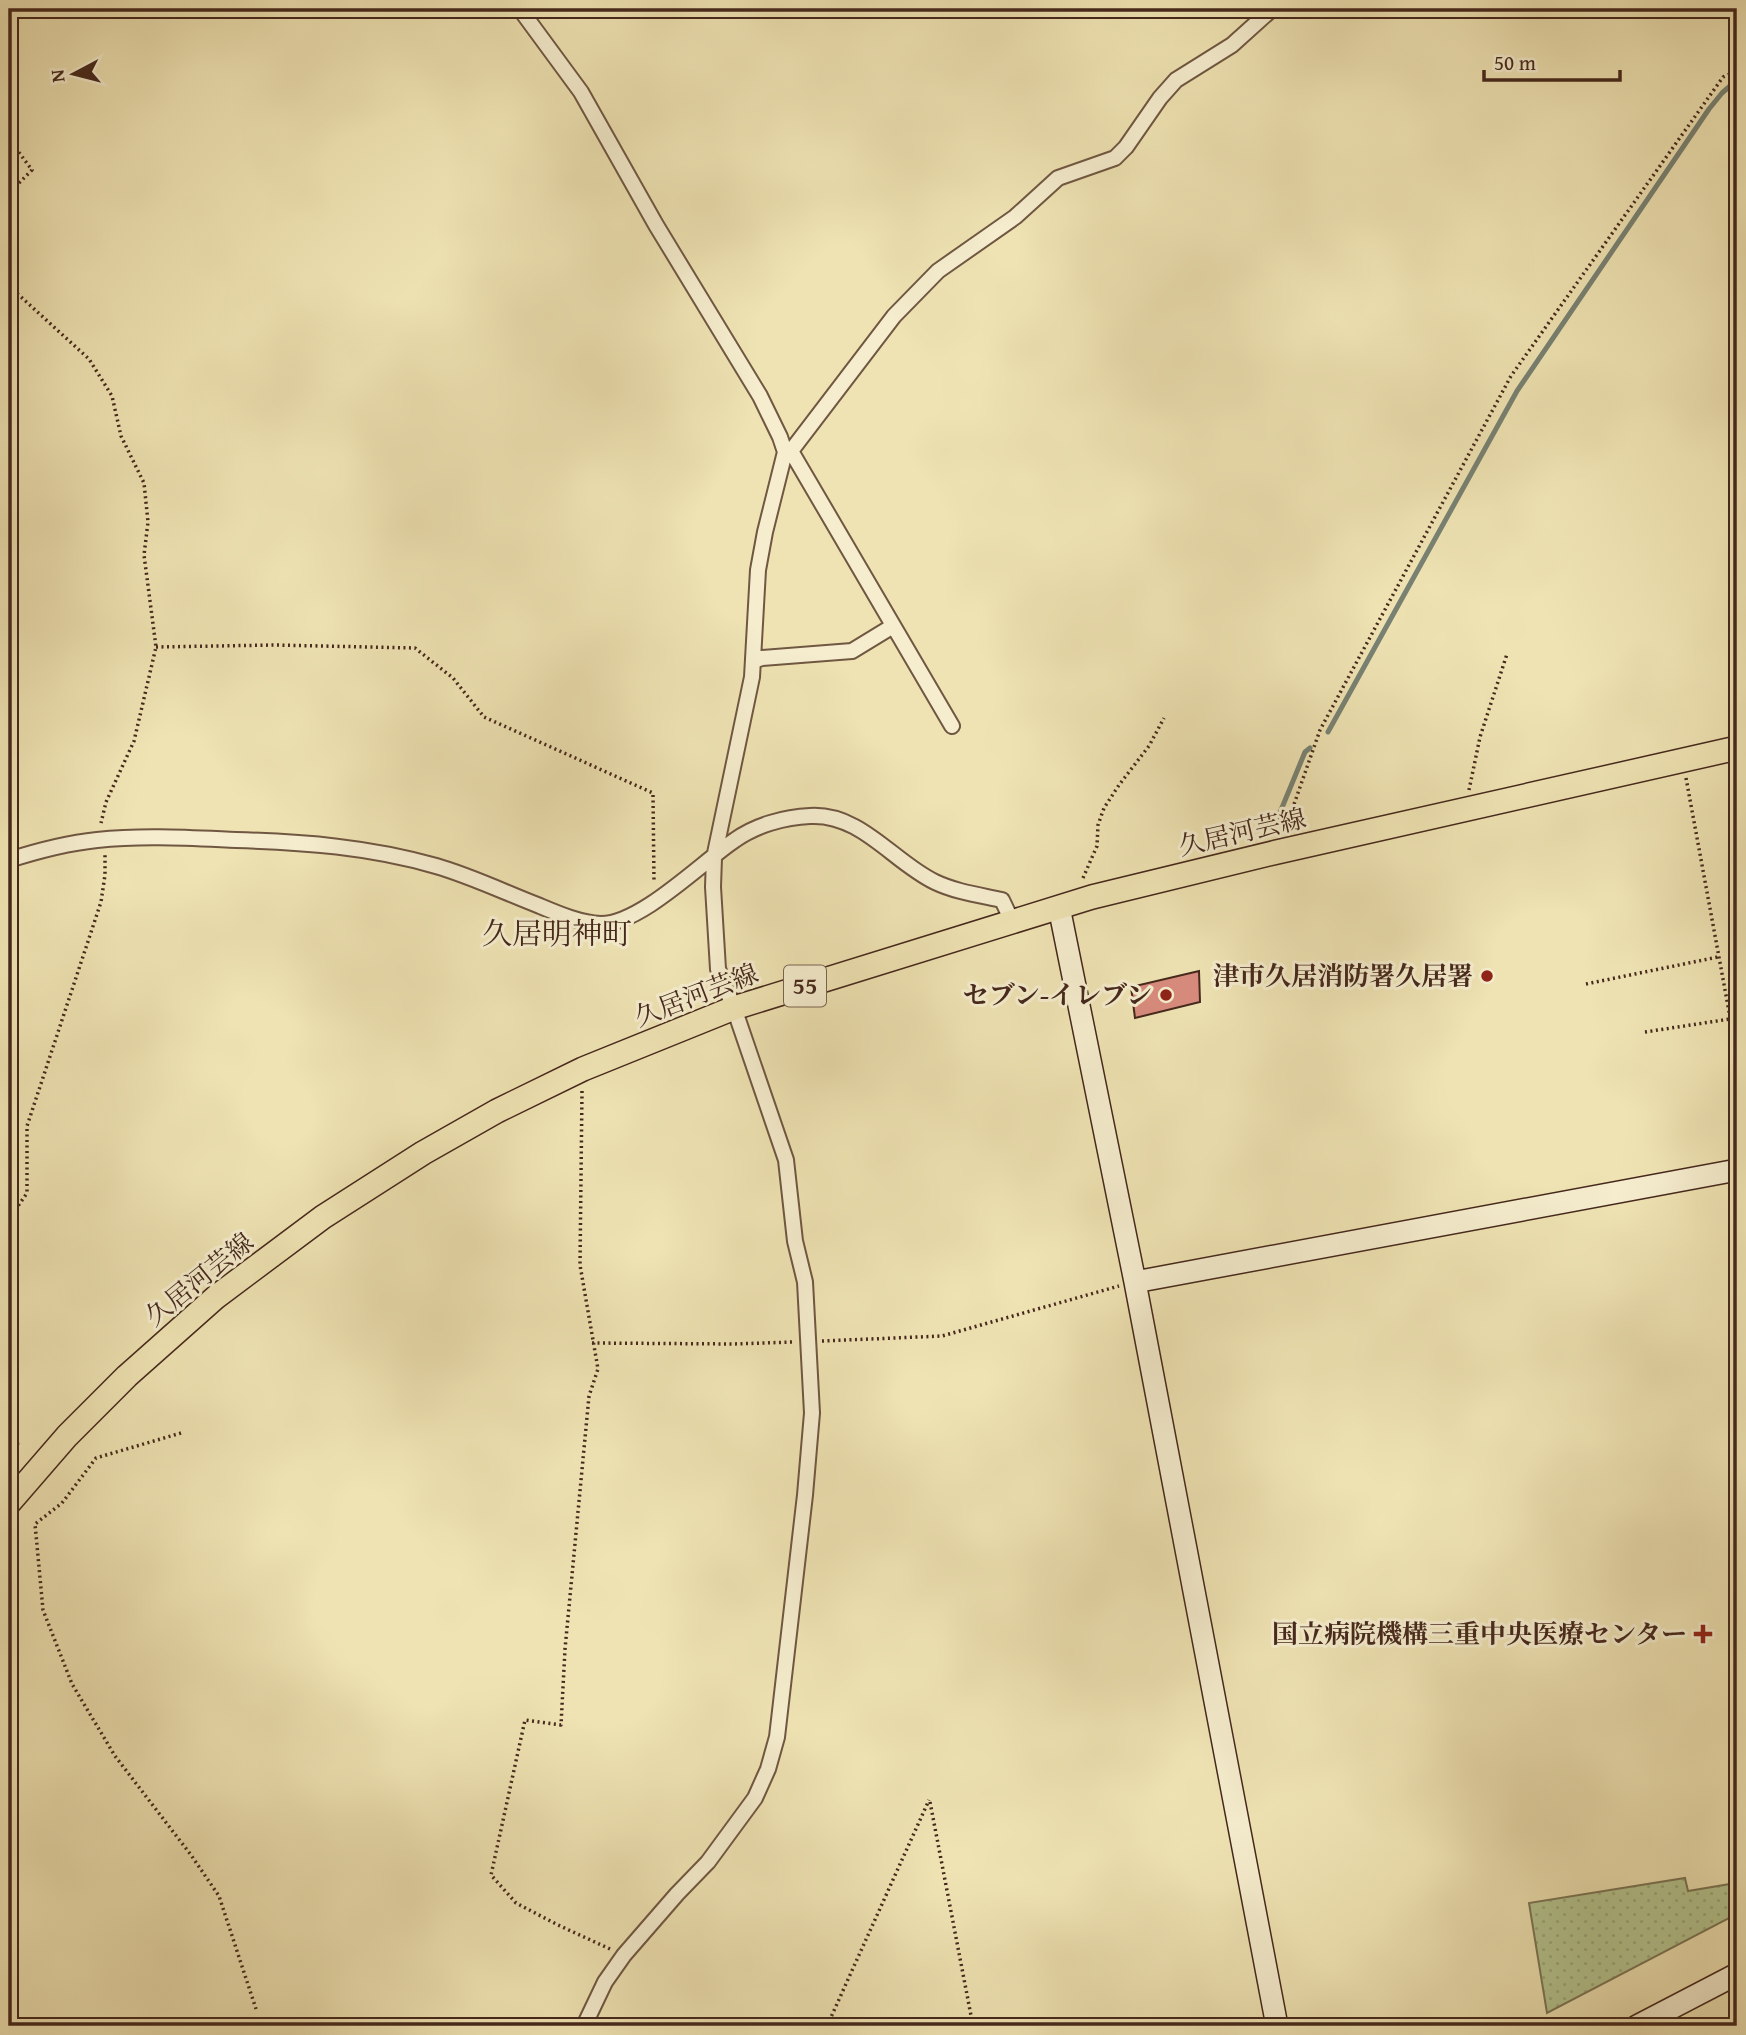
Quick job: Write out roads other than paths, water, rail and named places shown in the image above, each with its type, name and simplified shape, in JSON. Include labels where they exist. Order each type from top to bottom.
[{"type":"main road","name":"久居河芸線","points":[[9,1503],[66,1436],[118,1384],[216,1297],[323,1217],[423,1153],[497,1111],[583,1069],[734,1008],[1069,904],[1277,852],[1737,748]]},
{"type":"street","points":[[520,9],[581,92],[656,225],[760,396],[788,452],[952,726]]},
{"type":"street","points":[[584,2026],[605,1982],[624,1955],[708,1862],[755,1798],[768,1769],[777,1737],[812,1413],[805,1282],[795,1241],[786,1160],[718,969],[713,887],[714,858],[752,677],[758,570],[765,532],[788,452],[894,316],[938,271],[1015,216],[1058,178],[1115,158],[1176,80],[1231,45],[1272,9]]},
{"type":"street","points":[[753,661],[852,651],[893,626]]},
{"type":"street","points":[[9,860],[101,840],[154,837],[333,845],[387,852],[439,867],[558,914],[592,923],[611,923],[624,919],[654,900],[714,858],[734,840],[770,823],[810,816],[837,819],[876,840],[935,882],[1002,900],[1012,921]]},
{"type":"street","points":[[1069,904],[1135,1282],[1277,2026]]},
{"type":"street","points":[[1135,1282],[1737,1170]]},
{"type":"street","points":[[1637,2026],[1737,1974]]},
{"type":"waterway","points":[[1328,732],[1517,391],[1709,109],[1737,80]]},
{"type":"waterway","points":[[1274,827],[1305,752],[1310,748]]},
{"type":"place","name":"津市久居消防署久居署","points":[[1487,976]]},
{"type":"place","name":"セブン-イレブン","points":[[1166,995]]},
{"type":"place","name":"国立病院機構三重中央医療センター","points":[[1703,1634]]},
{"type":"district","name":"久居明神町","points":[[557,934]]}]
